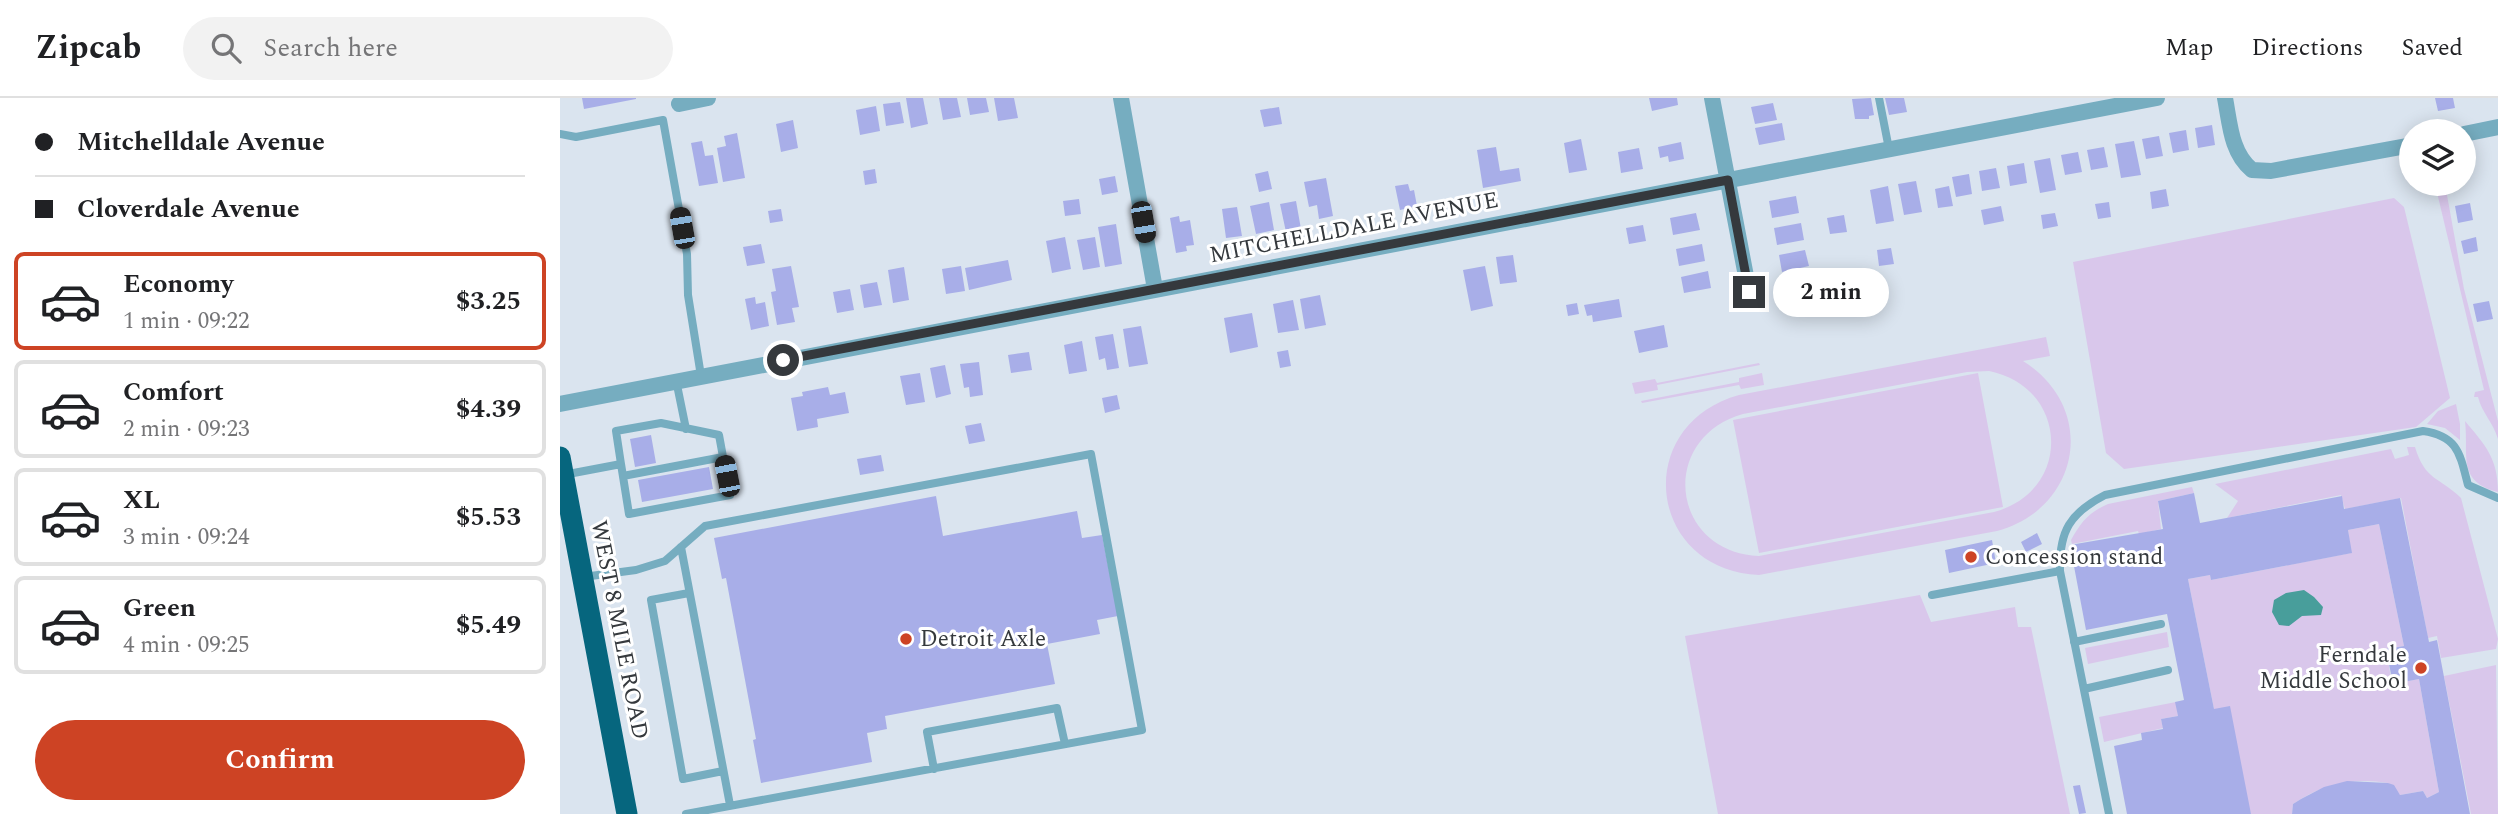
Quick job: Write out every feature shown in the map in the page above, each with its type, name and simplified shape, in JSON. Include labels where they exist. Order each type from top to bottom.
[{"type":"highway","name":"WEST 8 MILE ROAD","points":[[562,466],[627,814]]},
{"type":"street","points":[[678,104],[708,98]]},
{"type":"street","points":[[1121,98],[1155,289]]},
{"type":"street","points":[[1712,98],[1749,292]]},
{"type":"street","name":"MITCHELLDALE AVENUE","points":[[560,404],[2157,98]]},
{"type":"street","points":[[2225,98],[2233,143],[2245,165],[2252,170],[2270,171],[2399,147]]},
{"type":"street","points":[[2476,132],[2498,127]]},
{"type":"lane","points":[[1879,98],[1889,149]]},
{"type":"lane","points":[[561,136],[576,137],[663,120],[687,254],[688,295],[701,376]]},
{"type":"lane","points":[[677,380],[686,429]]},
{"type":"lane","points":[[661,423],[719,435],[723,457],[730,495],[629,513],[616,431],[661,423]]},
{"type":"lane","points":[[2109,814],[2060,571],[2059,549],[2063,536],[2071,520],[2086,505],[2105,495],[2423,431],[2438,433],[2450,439],[2460,456],[2468,485],[2498,498]]},
{"type":"lane","points":[[583,577],[636,570],[664,561],[705,526],[1091,454],[1142,730],[686,814]]},
{"type":"lane","points":[[623,476],[723,457]]},
{"type":"lane","points":[[562,466],[621,464]]},
{"type":"lane","points":[[681,547],[730,806]]},
{"type":"lane","points":[[1932,595],[2060,571]]},
{"type":"lane","points":[[690,593],[651,600],[681,765],[684,779],[723,771]]},
{"type":"lane","points":[[2074,642],[2161,624]]},
{"type":"lane","points":[[2084,689],[2168,670]]},
{"type":"lane","points":[[934,769],[927,732],[1057,708],[1065,744]]},
{"type":"shaded area","points":[[2438,196],[2447,196],[2464,289],[2498,421],[2498,439],[2478,397],[2474,397],[2475,392],[2484,390]]},
{"type":"shaded area","points":[[2394,198],[2404,207],[2450,398],[2416,427],[2124,469],[2106,453],[2073,262]]},
{"type":"shaded area","points":[[2046,337],[2050,356],[2023,361],[2047,381],[2062,404],[2070,429],[2070,455],[2062,479],[2047,501],[2025,519],[1997,531],[1759,575],[1722,567],[1693,549],[1675,524],[1666,494],[1668,464],[1681,435],[1704,411],[1739,395]],"holes":[[[1989,371],[2015,381],[2035,397],[2047,417],[2051,440],[2048,462],[2038,483],[2020,501],[1994,512],[1759,556],[1729,550],[1707,536],[1692,516],[1686,492],[1687,468],[1697,446],[1716,427],[1743,414],[1967,372]]]},
{"type":"shaded area","points":[[1759,363],[1760,365],[1657,385],[1658,390],[1635,394],[1632,383],[1655,379],[1657,383]]},
{"type":"shaded area","points":[[1762,373],[1764,385],[1741,389],[1739,385],[1642,403],[1641,401],[1739,382],[1739,378]]},
{"type":"shaded area","points":[[1978,373],[2003,507],[1759,553],[1733,420]]},
{"type":"shaded area","points":[[2456,404],[2460,440],[2445,428],[2427,424],[2438,411]]},
{"type":"shaded area","points":[[2465,421],[2493,461],[2498,492],[2485,487],[2470,474],[2466,456]]},
{"type":"shaded area","points":[[2407,447],[2415,447],[2428,473],[2461,498],[2498,639],[2496,649],[2441,658],[2437,636],[2428,638],[2401,498],[2345,509],[2341,495],[2227,518],[2238,501],[2215,484],[2391,449],[2395,459],[2409,455]]},
{"type":"shaded area","points":[[2192,487],[2194,493],[2158,501],[2161,529],[2072,544],[2071,540],[2082,523],[2101,507]]},
{"type":"shaded area","points":[[2379,524],[2404,646],[2386,649],[2392,684],[2419,679],[2439,792],[2427,798],[2423,791],[2400,795],[2388,783],[2350,782],[2327,787],[2304,797],[2293,804],[2292,814],[2251,814],[2214,709],[2188,579],[2210,575],[2211,580],[2351,553],[2348,530]]},
{"type":"shaded area","points":[[2304,590],[2323,607],[2321,615],[2302,616],[2289,626],[2279,625],[2272,612],[2274,600],[2286,593]]},
{"type":"shaded area","points":[[1920,595],[1931,622],[2015,607],[2018,627],[2031,627],[2070,814],[1718,814],[1685,636]]},
{"type":"shaded area","points":[[2167,632],[2169,647],[2088,664],[2085,648]]},
{"type":"shaded area","points":[[2496,665],[2498,814],[2471,814],[2444,676]]},
{"type":"shaded area","points":[[2176,702],[2178,716],[2161,719],[2163,728],[2104,742],[2099,717]]},
{"type":"building","points":[[582,98],[636,98],[636,99],[584,109]]},
{"type":"building","points":[[906,98],[923,98],[928,124],[911,128]]},
{"type":"building","points":[[939,98],[957,98],[961,117],[943,120]]},
{"type":"building","points":[[967,98],[986,98],[989,112],[970,115]]},
{"type":"building","points":[[994,98],[1014,98],[1018,118],[998,121]]},
{"type":"building","points":[[1649,98],[1677,98],[1678,105],[1652,111]]},
{"type":"building","points":[[1871,98],[1874,115],[1869,116],[1869,119],[1855,119],[1852,99]]},
{"type":"building","points":[[1885,98],[1904,98],[1907,112],[1889,115]]},
{"type":"building","points":[[2435,98],[2453,98],[2455,108],[2438,111]]},
{"type":"building","points":[[900,102],[904,123],[886,126],[883,104]]},
{"type":"building","points":[[1773,103],[1777,120],[1755,124],[1751,107]]},
{"type":"building","points":[[876,106],[880,131],[860,135],[856,110]]},
{"type":"building","points":[[1279,107],[1282,124],[1264,127],[1260,110]]},
{"type":"building","points":[[793,120],[798,148],[781,152],[776,124]]},
{"type":"building","points":[[1782,123],[1785,140],[1759,145],[1755,128]]},
{"type":"building","points":[[2212,125],[2215,145],[2198,148],[2195,128]]},
{"type":"building","points":[[2186,130],[2189,150],[2173,153],[2169,133]]},
{"type":"building","points":[[737,133],[745,178],[723,182],[717,148],[726,146],[724,136]]},
{"type":"building","points":[[2159,136],[2163,156],[2146,159],[2142,139]]},
{"type":"building","points":[[1581,139],[1587,170],[1569,173],[1564,143]]},
{"type":"building","points":[[702,141],[705,156],[713,155],[718,183],[699,186],[691,143]]},
{"type":"building","points":[[2134,141],[2141,175],[2121,178],[2115,144]]},
{"type":"building","points":[[1681,142],[1684,159],[1669,162],[1668,156],[1660,158],[1658,147]]},
{"type":"building","points":[[1496,147],[1500,171],[1519,168],[1521,181],[1483,188],[1477,150]]},
{"type":"building","points":[[2104,147],[2108,167],[2091,170],[2087,150]]},
{"type":"building","points":[[1639,148],[1643,169],[1621,173],[1618,152]]},
{"type":"building","points":[[2078,152],[2082,172],[2065,175],[2061,155]]},
{"type":"building","points":[[2050,158],[2056,190],[2040,193],[2034,161]]},
{"type":"building","points":[[2024,163],[2027,183],[2010,186],[2007,166]]},
{"type":"building","points":[[1996,168],[2000,188],[1982,191],[1979,171]]},
{"type":"building","points":[[875,169],[877,183],[865,185],[863,171]]},
{"type":"building","points":[[1268,171],[1272,189],[1259,192],[1255,174]]},
{"type":"building","points":[[1969,174],[1972,194],[1956,197],[1952,177]]},
{"type":"building","points":[[1115,176],[1118,192],[1102,195],[1099,179]]},
{"type":"building","points":[[1326,178],[1333,216],[1319,219],[1317,205],[1309,207],[1304,182]]},
{"type":"building","points":[[1916,181],[1922,212],[1904,215],[1898,184]]},
{"type":"building","points":[[1408,184],[1410,191],[1414,190],[1417,206],[1400,210],[1395,186]]},
{"type":"building","points":[[1888,186],[1894,221],[1876,224],[1870,190]]},
{"type":"building","points":[[1949,186],[1953,206],[1938,208],[1935,189]]},
{"type":"building","points":[[2166,189],[2169,206],[2152,209],[2150,192]]},
{"type":"building","points":[[1796,196],[1799,213],[1772,218],[1769,201]]},
{"type":"building","points":[[1079,199],[1081,214],[1065,216],[1063,201]]},
{"type":"building","points":[[1296,201],[1301,229],[1286,232],[1280,204]]},
{"type":"building","points":[[1269,202],[1274,230],[1256,234],[1250,206]]},
{"type":"building","points":[[2109,202],[2111,217],[2098,219],[2095,204]]},
{"type":"building","points":[[2470,203],[2473,220],[2458,223],[2455,206]]},
{"type":"building","points":[[2001,206],[2004,221],[1984,225],[1981,210]]},
{"type":"building","points":[[1237,207],[1242,236],[1226,238],[1222,209]]},
{"type":"building","points":[[781,209],[783,221],[770,223],[768,211]]},
{"type":"building","points":[[1696,213],[1700,230],[1673,235],[1670,218]]},
{"type":"building","points":[[2055,213],[2058,226],[2043,229],[2041,215]]},
{"type":"building","points":[[1844,215],[1847,232],[1830,234],[1827,218]]},
{"type":"building","points":[[1179,216],[1180,222],[1190,220],[1194,245],[1186,246],[1187,251],[1176,253],[1170,218]]},
{"type":"building","points":[[1801,223],[1804,240],[1777,245],[1774,228]]},
{"type":"building","points":[[1116,224],[1122,264],[1105,267],[1098,227]]},
{"type":"building","points":[[1643,225],[1646,241],[1629,244],[1626,228]]},
{"type":"building","points":[[1065,237],[1071,269],[1052,273],[1046,241]]},
{"type":"building","points":[[1095,237],[1100,267],[1083,270],[1077,240]]},
{"type":"building","points":[[2476,237],[2478,251],[2464,254],[2461,241]]},
{"type":"building","points":[[761,244],[765,263],[747,266],[743,247]]},
{"type":"building","points":[[1702,244],[1705,261],[1679,266],[1676,249]]},
{"type":"building","points":[[1891,248],[1894,264],[1879,266],[1877,250]]},
{"type":"building","points":[[1805,250],[1809,266],[1782,272],[1779,255]]},
{"type":"building","points":[[1513,255],[1517,282],[1500,284],[1496,257]]},
{"type":"building","points":[[1008,260],[1012,280],[969,290],[965,268]]},
{"type":"building","points":[[791,266],[799,307],[792,308],[795,322],[777,325],[771,292],[776,291],[772,269]]},
{"type":"building","points":[[961,266],[965,291],[946,294],[942,269]]},
{"type":"building","points":[[1485,266],[1493,306],[1471,311],[1463,270]]},
{"type":"building","points":[[904,267],[909,300],[893,303],[888,270]]},
{"type":"building","points":[[1708,271],[1711,288],[1684,293],[1681,277]]},
{"type":"building","points":[[877,282],[882,305],[864,308],[860,285]]},
{"type":"building","points":[[850,289],[854,310],[837,313],[833,292]]},
{"type":"building","points":[[1320,295],[1326,325],[1305,329],[1300,299]]},
{"type":"building","points":[[755,297],[756,304],[765,302],[769,326],[751,330],[745,299]]},
{"type":"building","points":[[1619,299],[1622,317],[1593,322],[1592,315],[1587,316],[1584,305]]},
{"type":"building","points":[[1293,300],[1299,330],[1278,333],[1273,304]]},
{"type":"building","points":[[2489,301],[2493,319],[2477,322],[2473,304]]},
{"type":"building","points":[[1577,303],[1579,314],[1568,316],[1566,305]]},
{"type":"building","points":[[1252,313],[1258,347],[1230,353],[1224,318]]},
{"type":"building","points":[[1664,325],[1668,347],[1639,353],[1634,331]]},
{"type":"building","points":[[1141,326],[1148,364],[1129,367],[1123,329]]},
{"type":"building","points":[[1113,334],[1119,368],[1107,370],[1105,358],[1099,360],[1095,337]]},
{"type":"building","points":[[1082,341],[1087,371],[1069,374],[1064,345]]},
{"type":"building","points":[[1288,350],[1291,366],[1280,368],[1277,352]]},
{"type":"building","points":[[1029,352],[1032,370],[1011,373],[1008,355]]},
{"type":"building","points":[[979,362],[983,395],[970,397],[969,387],[964,388],[960,364]]},
{"type":"building","points":[[945,365],[951,394],[936,398],[930,368]]},
{"type":"building","points":[[920,373],[925,402],[906,405],[900,376]]},
{"type":"building","points":[[828,387],[830,395],[845,392],[849,413],[817,419],[818,427],[797,431],[791,398],[803,396],[802,392]]},
{"type":"building","points":[[1117,395],[1120,409],[1105,413],[1102,398]]},
{"type":"building","points":[[981,423],[985,441],[969,444],[965,426]]},
{"type":"building","points":[[651,435],[656,463],[635,467],[630,439]]},
{"type":"building","points":[[881,455],[884,471],[860,475],[857,459]]},
{"type":"building","points":[[709,467],[713,489],[642,502],[638,480]]},
{"type":"building","points":[[2194,493],[2200,523],[2342,496],[2344,509],[2400,498],[2429,642],[2437,640],[2470,814],[2292,814],[2293,804],[2301,799],[2324,787],[2347,781],[2388,783],[2394,785],[2400,795],[2423,791],[2427,798],[2439,792],[2419,679],[2393,684],[2386,649],[2404,646],[2379,524],[2348,530],[2352,553],[2211,580],[2210,575],[2188,579],[2214,709],[2230,706],[2251,814],[2127,814],[2114,746],[2142,740],[2141,733],[2163,729],[2161,719],[2178,716],[2175,702],[2184,700],[2167,614],[2086,630],[2070,545],[2163,529],[2158,501]]},
{"type":"building","name":"Detroit Axle","points":[[936,496],[943,536],[1077,511],[1082,538],[1102,535],[1118,616],[1097,620],[1100,634],[1047,644],[1055,684],[885,716],[887,729],[867,733],[872,762],[761,783],[753,740],[756,739],[726,578],[722,579],[714,538]]},
{"type":"building","points":[[2037,533],[2042,544],[2026,552],[2021,542]]},
{"type":"building","name":"Concession stand","points":[[1992,540],[1996,563],[1949,573],[1945,550]]},
{"type":"building","points":[[2080,785],[2086,813],[2079,814],[2073,786]]},
{"type":"place","name":"Concession stand","points":[[1971,557]]},
{"type":"place","name":"Detroit Axle","points":[[906,639]]},
{"type":"place","name":"Ferndale Middle School","points":[[2421,668]]},
{"type":"route","points":[[783,360],[1728,180],[1749,292]]}]
